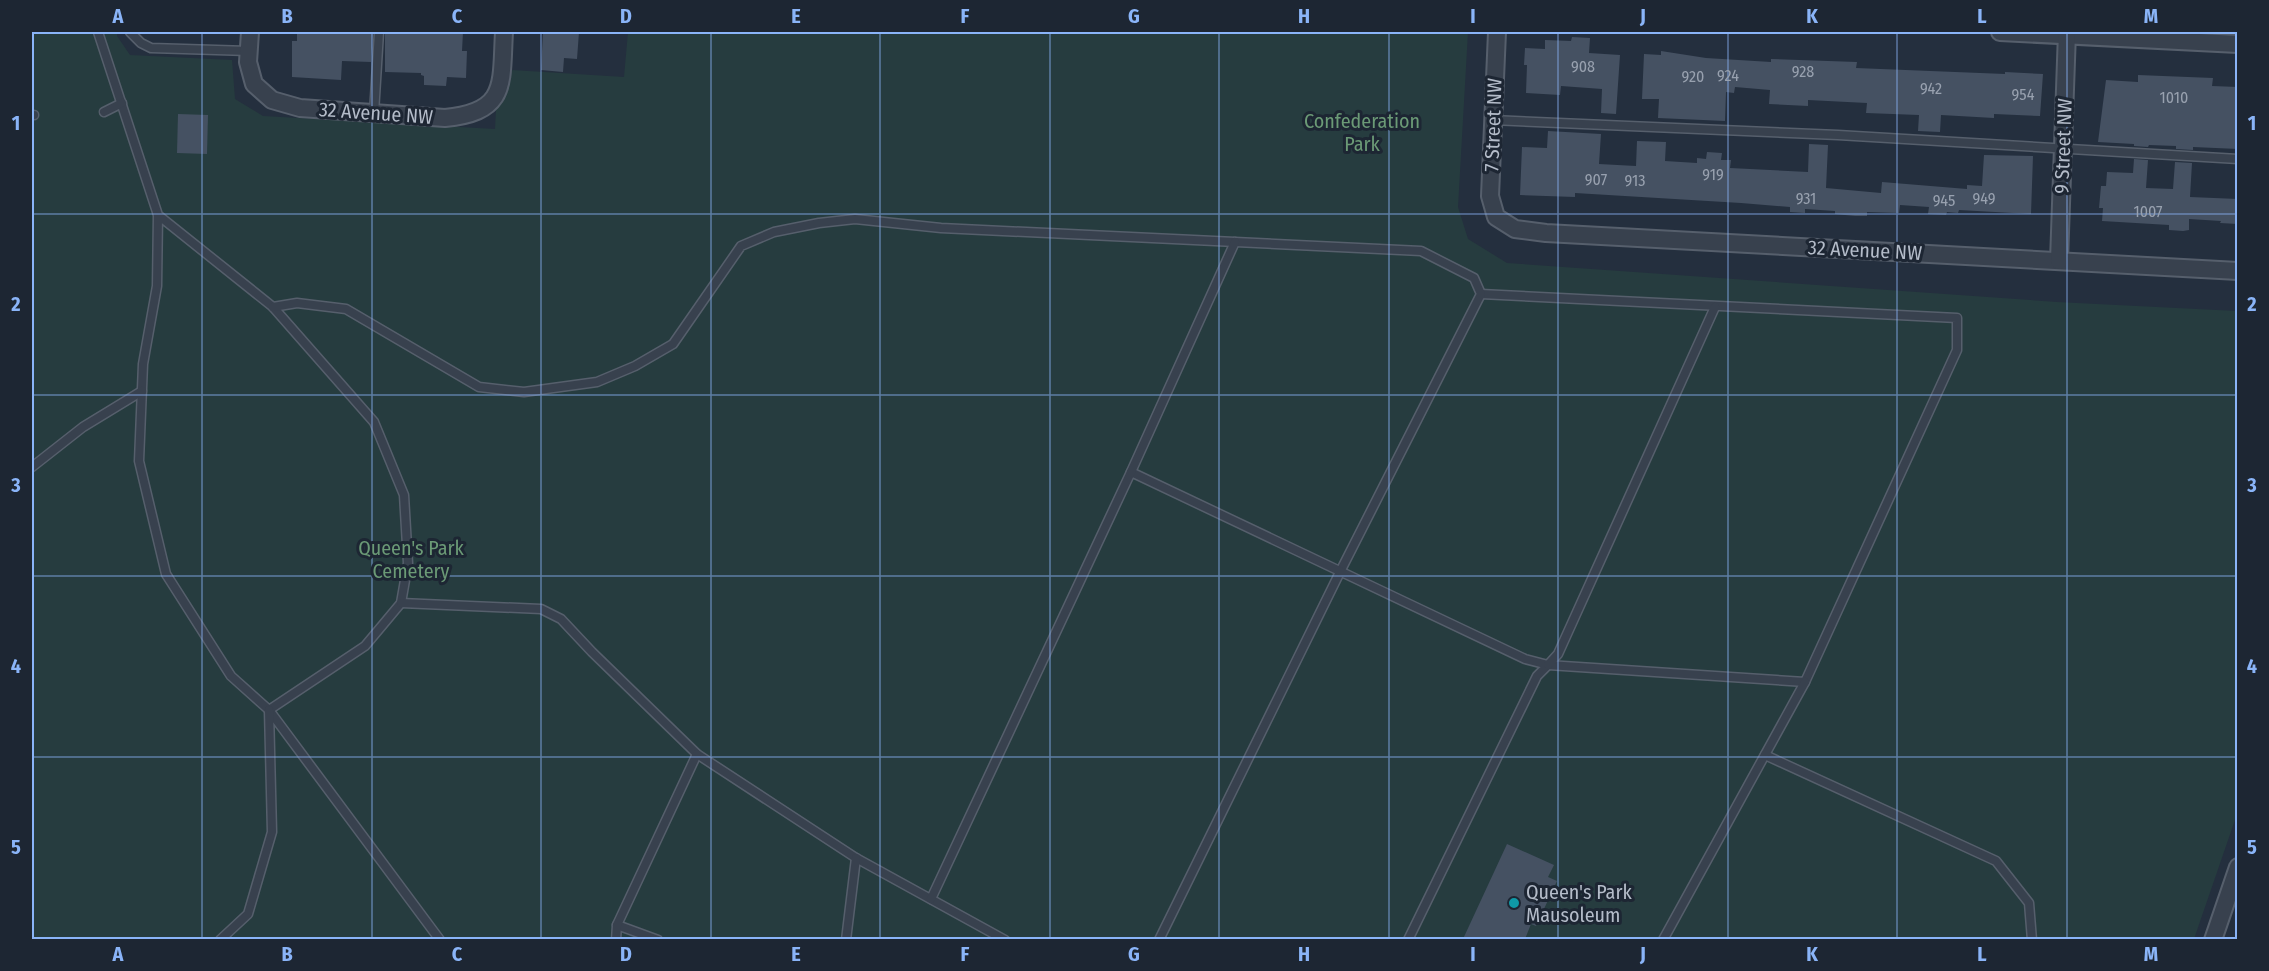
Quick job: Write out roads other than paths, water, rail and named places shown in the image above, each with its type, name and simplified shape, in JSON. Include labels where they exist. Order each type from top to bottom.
[{"type":"street","points":[[249,51],[250,32]]},
{"type":"street","name":"32 Avenue NW","points":[[249,51],[248,62],[254,84],[272,100],[300,108],[445,118],[466,116],[482,111],[497,94],[501,79],[504,32]]},
{"type":"street","name":"7 Street NW","points":[[1496,217],[1490,196],[1497,32]]},
{"type":"street","points":[[2000,32],[2067,33],[2238,44]]},
{"type":"street","name":"9 Street NW","points":[[2059,261],[2067,33]]},
{"type":"street","name":"32 Avenue NW","points":[[1496,217],[1515,229],[1546,233],[2238,271]]},
{"type":"street","points":[[2213,939],[2238,867]]},
{"type":"lane","points":[[98,32],[158,215],[157,286],[143,364],[139,461],[166,574],[231,676],[269,710],[440,939]]},
{"type":"lane","points":[[130,32],[141,44],[151,48],[249,51]]},
{"type":"lane","points":[[374,113],[379,32]]},
{"type":"lane","points":[[104,112],[122,103]]},
{"type":"lane","points":[[1492,120],[1838,135],[2238,159]]},
{"type":"lane","points":[[158,215],[273,307],[374,422],[404,495],[408,563],[401,603],[364,646],[269,710]]},
{"type":"lane","points":[[273,307],[297,303],[346,309],[479,387],[524,392],[597,381],[635,366],[673,344],[741,246],[774,232],[855,219],[941,228],[1421,251],[1474,278],[1481,294]]},
{"type":"lane","points":[[931,899],[1131,472],[1235,242]]},
{"type":"lane","points":[[1481,294],[1958,318],[1957,350],[1805,682],[1663,939]]},
{"type":"lane","points":[[1159,939],[1341,570],[1481,294]]},
{"type":"lane","points":[[1408,939],[1537,676],[1558,654],[1715,307]]},
{"type":"lane","points":[[32,467],[83,427],[142,391]]},
{"type":"lane","points":[[1131,472],[1525,659],[1548,665],[1805,682]]},
{"type":"lane","points":[[401,603],[542,609],[561,619],[697,754],[856,858],[1005,939]]},
{"type":"lane","points":[[220,939],[248,914],[272,832],[269,710]]},
{"type":"lane","points":[[616,939],[618,926],[697,754]]},
{"type":"lane","points":[[1765,755],[1996,861],[2029,903],[2032,939]]},
{"type":"lane","points":[[846,939],[856,858]]},
{"type":"lane","points":[[618,926],[658,939]]},
{"type":"place","name":"Queen's Park Mausoleum","points":[[1514,903]]},
{"type":"park label","name":"Confederation Park","points":[[1362,132]]},
{"type":"park label","name":"Queen's Park Cemetery","points":[[411,560]]}]
